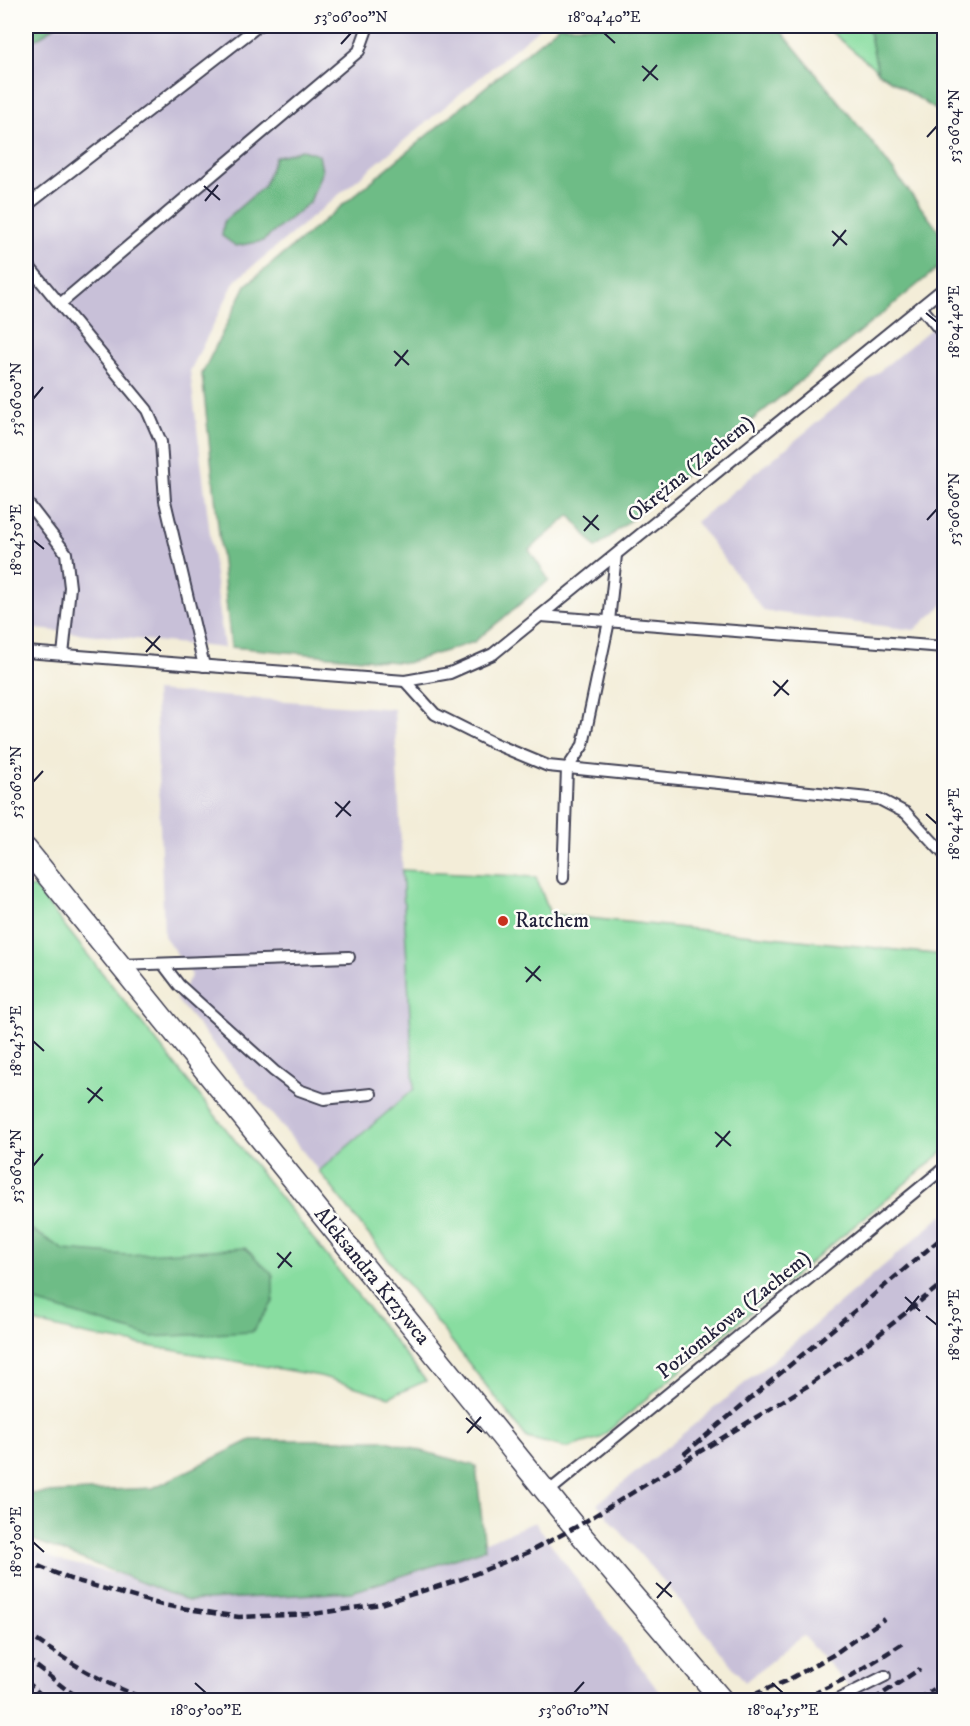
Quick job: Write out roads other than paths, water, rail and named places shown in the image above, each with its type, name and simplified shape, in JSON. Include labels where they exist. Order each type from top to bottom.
[{"type":"street","name":"Aleksandra Krzywca","points":[[26,849],[582,1536],[722,1701]]},
{"type":"lane","points":[[26,206],[258,26]]},
{"type":"lane","points":[[60,304],[359,51],[368,26]]},
{"type":"lane","points":[[26,263],[147,410],[161,442],[165,501],[204,666]]},
{"type":"lane","name":"Okrężna (Zachem)","points":[[26,652],[405,681],[450,673],[493,654],[945,288]]},
{"type":"lane","points":[[921,307],[945,335]]},
{"type":"lane","points":[[26,501],[66,554],[70,587],[63,655]]},
{"type":"lane","points":[[563,878],[567,769],[583,745],[609,621],[616,555]]},
{"type":"lane","points":[[541,616],[945,647]]},
{"type":"lane","points":[[405,681],[435,714],[493,744],[548,766],[879,799],[906,813],[945,854]]},
{"type":"lane","points":[[118,965],[349,957]]},
{"type":"lane","points":[[163,964],[179,985],[274,1071],[299,1090],[324,1099],[371,1094]]},
{"type":"lane","name":"Poziomkowa (Zachem)","points":[[548,1492],[945,1168]]},
{"type":"lane","points":[[837,1701],[885,1676]]},
{"type":"railway","points":[[684,1454],[944,1236]]},
{"type":"railway","points":[[26,1561],[70,1579],[162,1605],[239,1617],[313,1614],[380,1604],[462,1579],[527,1553],[576,1527],[809,1385],[872,1340],[944,1282]]},
{"type":"railway","points":[[741,1700],[786,1681],[833,1655],[884,1619]]},
{"type":"railway","points":[[26,1633],[85,1671],[148,1700]]},
{"type":"railway","points":[[800,1700],[851,1676],[902,1644]]},
{"type":"railway","points":[[26,1658],[67,1690],[84,1700]]},
{"type":"railway","points":[[873,1700],[920,1669]]},
{"type":"railway","points":[[26,1681],[47,1700]]},
{"type":"railway","points":[[918,1700],[934,1689]]},
{"type":"railway","points":[[26,1695],[30,1700]]},
{"type":"place","name":"Ratchem","points":[[503,921]]}]
